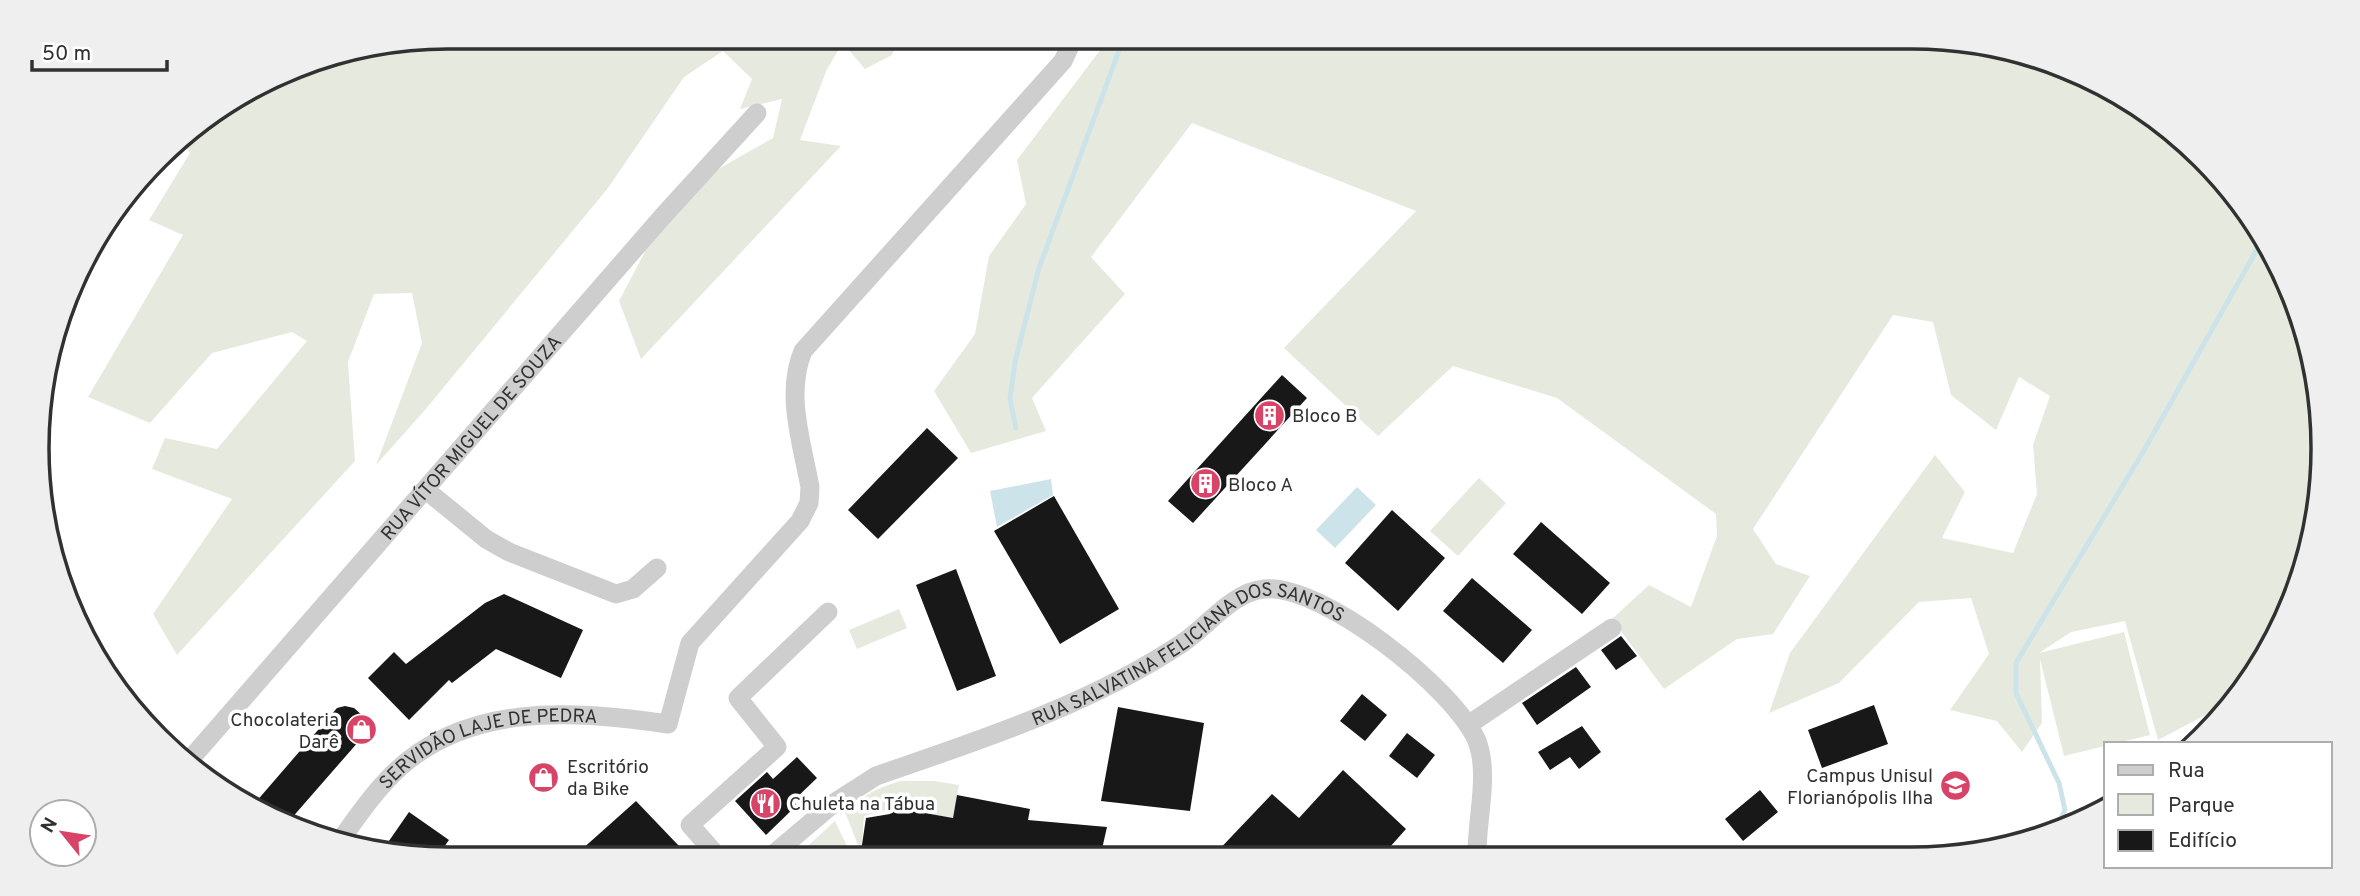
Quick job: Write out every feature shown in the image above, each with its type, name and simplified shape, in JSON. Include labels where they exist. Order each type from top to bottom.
[{"type":"street","name":"SERVIDÃO LAJE DE PEDRA","points":[[346,833],[387,780],[408,761],[449,737],[523,715],[564,712],[668,724],[690,643],[800,521],[809,503],[810,487],[793,393],[794,371],[803,351],[1063,61],[1069,49]]},
{"type":"street","name":"RUA VÍTOR MIGUEL DE SOUZA","points":[[194,755],[663,216],[757,113]]},
{"type":"street","points":[[426,490],[486,539],[509,552],[617,594],[634,589],[657,568]]},
{"type":"street","name":"RUA SALVATINA FELICIANA DOS SANTOS","points":[[784,847],[855,788],[876,776],[1034,719],[1121,680],[1185,641],[1245,595],[1263,589],[1281,590],[1314,601],[1366,631],[1421,674],[1468,725],[1481,757],[1477,847]]},
{"type":"street","points":[[709,847],[690,825],[777,747],[738,698],[828,612]]},
{"type":"street","points":[[1468,725],[1612,628]]},
{"type":"green space","points":[[448,49],[839,49],[827,69],[800,140],[841,146],[641,359],[619,301],[656,231],[715,171],[773,138],[782,99],[740,109],[752,79],[723,51],[684,77],[608,188],[425,410],[376,465],[422,343],[412,293],[374,294],[348,362],[355,461],[177,655],[153,614],[232,499],[152,469],[165,438],[217,449],[307,341],[292,332],[212,353],[150,423],[88,397],[183,235],[149,220],[190,153],[186,147],[205,131],[248,102],[272,90],[320,70],[396,52]]},
{"type":"green space","points":[[848,49],[894,49],[892,55],[865,69]]},
{"type":"green space","points":[[1101,49],[1912,49],[1964,52],[2040,70],[2112,102],[2175,148],[2229,205],[2270,272],[2281,295],[2297,345],[2308,396],[2310,422],[2308,500],[2290,576],[2258,648],[2229,691],[2211,712],[2158,740],[2125,621],[2071,632],[2039,653],[2124,632],[2150,735],[2121,742],[2104,742],[2104,746],[2064,756],[2040,659],[2042,723],[2022,752],[1997,721],[1950,710],[1989,654],[1971,598],[1919,602],[1839,683],[1769,713],[1790,653],[1935,455],[1965,492],[1942,538],[2013,553],[2037,494],[2033,445],[2050,396],[2019,377],[1996,430],[1951,395],[1933,322],[1893,315],[1753,529],[1776,564],[1810,576],[1773,634],[1737,639],[1664,689],[1612,619],[1649,585],[1691,607],[1717,536],[1716,514],[1557,398],[1453,366],[1378,436],[1284,348],[1416,211],[1192,123],[1091,257],[1125,294],[1032,398],[1046,431],[971,453],[934,391],[975,334],[989,256],[1026,204],[1017,160]]},
{"type":"green space","points":[[1479,478],[1506,503],[1458,556],[1430,531]]},
{"type":"green space","points":[[899,609],[907,628],[857,649],[849,630]]},
{"type":"green space","points":[[901,781],[934,781],[959,785],[953,818],[894,808],[864,816],[861,847],[859,847],[845,812],[858,801],[885,786]]},
{"type":"green space","points":[[835,821],[848,847],[807,847]]},
{"type":"water","points":[[1051,479],[1053,495],[997,527],[990,491]]},
{"type":"water","points":[[1357,487],[1376,505],[1335,548],[1316,530]]},
{"type":"building","points":[[1282,375],[1307,398],[1193,523],[1168,501]]},
{"type":"building","points":[[927,428],[958,458],[878,539],[848,510]]},
{"type":"building","points":[[1054,496],[1119,609],[1060,644],[994,531]]},
{"type":"building","points":[[1392,510],[1445,558],[1398,611],[1345,563]]},
{"type":"building","points":[[1541,522],[1610,583],[1582,614],[1513,554]]},
{"type":"building","points":[[956,569],[996,676],[957,691],[916,585]]},
{"type":"building","points":[[1472,578],[1532,630],[1503,663],[1443,611]]},
{"type":"building","points":[[504,594],[583,630],[561,678],[496,649],[452,683],[449,680],[409,720],[368,678],[394,652],[406,664],[485,603]]},
{"type":"building","points":[[1621,636],[1637,656],[1616,670],[1601,650]]},
{"type":"building","points":[[1576,667],[1591,687],[1537,725],[1522,703]]},
{"type":"building","points":[[1362,694],[1387,715],[1365,741],[1340,721]]},
{"type":"building","points":[[1874,705],[1888,744],[1822,768],[1808,730]]},
{"type":"building","points":[[1118,707],[1204,723],[1190,811],[1101,801]]},
{"type":"building","points":[[337,708],[354,708],[373,725],[293,816],[258,799]]},
{"type":"building","points":[[1582,726],[1601,752],[1579,769],[1570,757],[1550,770],[1538,752]]},
{"type":"building","points":[[1407,733],[1435,755],[1417,778],[1389,756]]},
{"type":"building","name":"Chuleta na Tábua","points":[[797,757],[817,778],[793,801],[797,805],[766,835],[735,801],[767,772],[773,779]]},
{"type":"building","points":[[1343,770],[1406,829],[1390,847],[1222,847],[1272,794],[1299,818]]},
{"type":"building","points":[[1760,790],[1778,812],[1743,841],[1725,819]]},
{"type":"building","points":[[957,795],[1030,809],[1028,820],[1107,827],[1102,847],[862,847],[866,818],[890,814],[891,807],[953,818]]},
{"type":"building","points":[[636,801],[679,846],[678,847],[584,847]]},
{"type":"building","points":[[409,812],[449,840],[444,847],[388,842]]},
{"type":"waterway","points":[[1016,428],[1010,399],[1015,362],[1039,268],[1120,49]]},
{"type":"waterway","points":[[2061,819],[2065,810],[2059,783],[2016,693],[2016,663],[2143,452],[2258,248]]},
{"type":"place","name":"Bloco B","points":[[1269,415]]},
{"type":"place","name":"Bloco A","points":[[1205,484]]},
{"type":"place","name":"Chocolateria Darê","points":[[362,730]]},
{"type":"place","name":"Escritório da Bike","points":[[544,777]]},
{"type":"place","name":"Campus Unisul Florianópolis Ilha","points":[[1956,786]]},
{"type":"place","name":"Chuleta na Tábua","points":[[766,803]]}]
